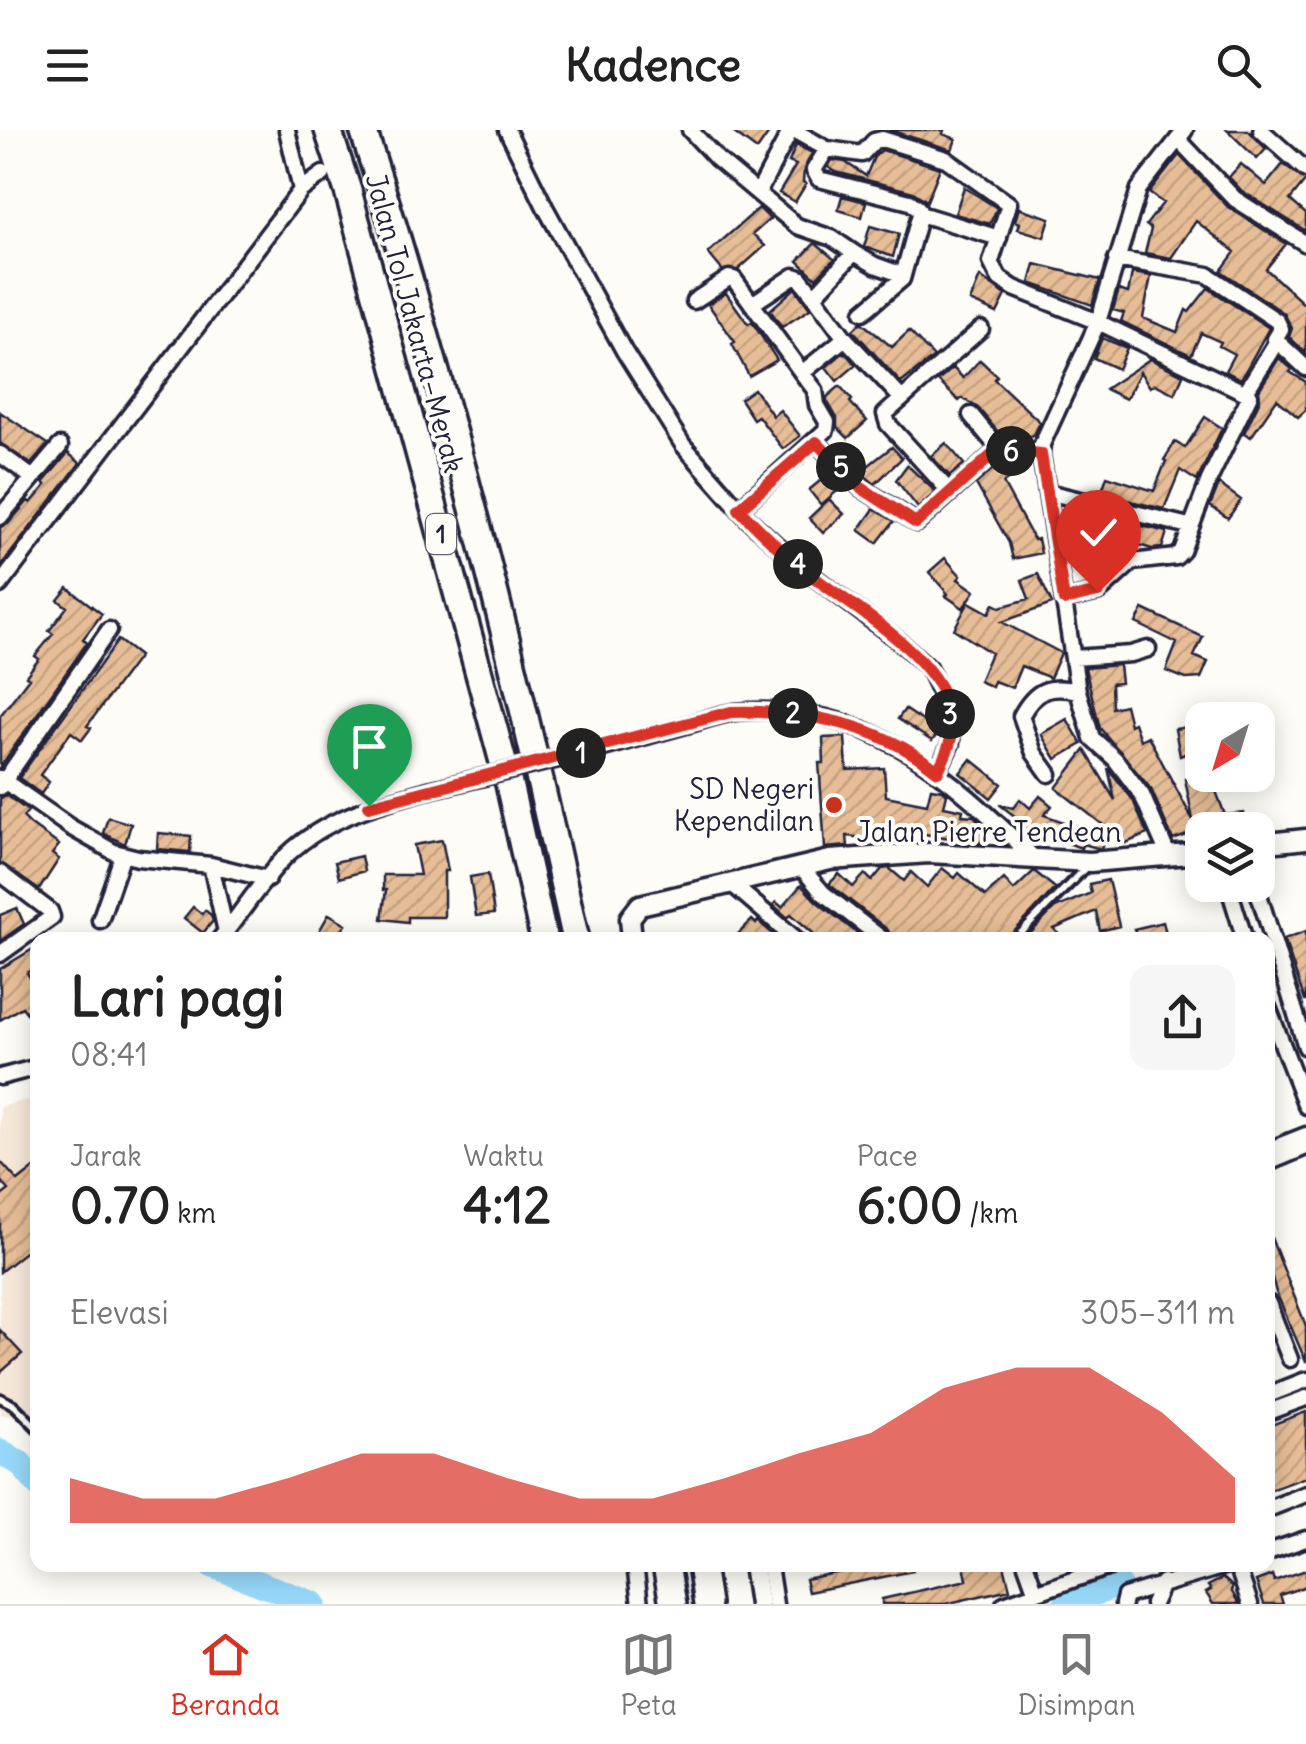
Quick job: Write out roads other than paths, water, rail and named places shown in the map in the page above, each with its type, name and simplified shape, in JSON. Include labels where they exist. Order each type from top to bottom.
[{"type":"highway","name":"Jalan Tol Jakarta–Merak","points":[[328,130],[348,190],[509,784],[542,932]]},
{"type":"highway","name":"Jalan Tol Jakarta–Merak","points":[[363,130],[448,420],[534,752],[574,932]]},
{"type":"highway","points":[[667,1572],[673,1604]]},
{"type":"highway","points":[[701,1572],[707,1604]]},
{"type":"street","points":[[287,130],[301,190]]},
{"type":"street","points":[[507,130],[624,351],[682,445],[739,509],[801,567],[928,667],[952,718],[951,743],[938,771]]},
{"type":"street","points":[[690,130],[717,159],[797,226],[832,238],[874,265],[903,275]]},
{"type":"street","points":[[758,193],[792,130],[827,149],[862,154],[874,141],[882,139],[946,158],[1008,202],[991,262],[999,278],[1250,395],[1189,526],[1182,551],[1176,557],[1132,562],[1098,592],[1064,600]]},
{"type":"street","points":[[1261,130],[1306,170]]},
{"type":"street","points":[[1169,857],[1142,795],[1115,759],[1092,738],[1078,692],[1042,444],[1098,322],[1139,189],[1182,134],[1236,199],[1306,244]]},
{"type":"street","points":[[827,149],[814,170],[819,179],[910,202],[920,214],[998,238]]},
{"type":"street","points":[[0,585],[301,190],[323,174]]},
{"type":"street","points":[[863,312],[898,284],[920,214]]},
{"type":"street","points":[[814,296],[854,252]]},
{"type":"street","points":[[1116,259],[1215,278],[1277,321],[1281,327],[1277,341],[1245,393]]},
{"type":"street","points":[[752,304],[794,276],[800,278],[845,338],[902,399]]},
{"type":"street","points":[[694,301],[732,278],[815,390],[817,405],[828,422],[816,442],[739,509]]},
{"type":"street","points":[[952,492],[884,418],[887,411],[980,330]]},
{"type":"street","points":[[802,373],[845,338]]},
{"type":"street","points":[[1277,341],[1306,368]]},
{"type":"street","points":[[971,415],[999,449],[1041,454]]},
{"type":"street","points":[[816,442],[860,487],[913,522],[922,521],[999,449]]},
{"type":"street","points":[[0,517],[60,446]]},
{"type":"street","points":[[0,454],[33,478]]},
{"type":"street","points":[[1047,492],[1189,526]]},
{"type":"street","points":[[109,630],[1,782],[70,828],[123,854],[212,864],[268,879]]},
{"type":"street","points":[[1074,658],[1148,649]]},
{"type":"street","points":[[1049,774],[1034,753],[1021,716],[1030,698],[1043,689],[1059,687],[1078,692]]},
{"type":"street","points":[[225,932],[288,855],[326,826],[369,806],[731,712],[782,711],[824,718],[890,741],[968,794],[1035,859]]},
{"type":"street","points":[[1275,842],[1306,839]]},
{"type":"street","name":"Jalan Pierre Tendean","points":[[631,932],[630,918],[640,906],[830,860],[929,853],[1090,862],[1185,855]]},
{"type":"street","points":[[100,920],[123,854]]},
{"type":"street","points":[[212,864],[221,932]]},
{"type":"street","points":[[801,867],[823,894],[873,932]]},
{"type":"street","points":[[0,872],[50,911],[52,917],[31,932]]},
{"type":"street","points":[[732,884],[788,932]]},
{"type":"street","points":[[0,891],[18,886]]},
{"type":"street","points":[[1233,902],[1243,932]]},
{"type":"street","points":[[1260,902],[1268,932]]},
{"type":"street","points":[[0,954],[30,933]]},
{"type":"street","points":[[1275,958],[1306,1046]]},
{"type":"street","points":[[1275,1025],[1306,1106]]},
{"type":"street","points":[[0,1077],[30,1069]]},
{"type":"street","points":[[1275,1147],[1306,1135]]},
{"type":"street","points":[[1275,1160],[1306,1148]]},
{"type":"street","points":[[1275,1321],[1290,1359]]},
{"type":"street","points":[[1275,1392],[1302,1382],[1306,1398],[1275,1409]]},
{"type":"street","points":[[1275,1506],[1306,1494]]},
{"type":"street","points":[[1275,1550],[1306,1540]]},
{"type":"street","points":[[635,1572],[640,1604]]},
{"type":"street","points":[[754,1572],[759,1604]]},
{"type":"street","points":[[770,1572],[775,1604]]},
{"type":"street","points":[[1028,1572],[1036,1593]]},
{"type":"street","points":[[1004,1604],[1095,1572]]},
{"type":"street","points":[[1123,1604],[1125,1596],[1201,1572]]},
{"type":"street","points":[[1240,1572],[1250,1604]]},
{"type":"street","points":[[1152,1604],[1163,1582]]},
{"type":"lane","points":[[1022,932],[1090,862]]},
{"type":"lane","points":[[0,1398],[30,1420]]},
{"type":"waterway","points":[[0,1451],[21,1464],[30,1475]]},
{"type":"waterway","points":[[229,1572],[314,1604]]},
{"type":"waterway","points":[[1066,1604],[1119,1585]]},
{"type":"place","name":"SD Negeri Kependilan","points":[[834,805]]}]
